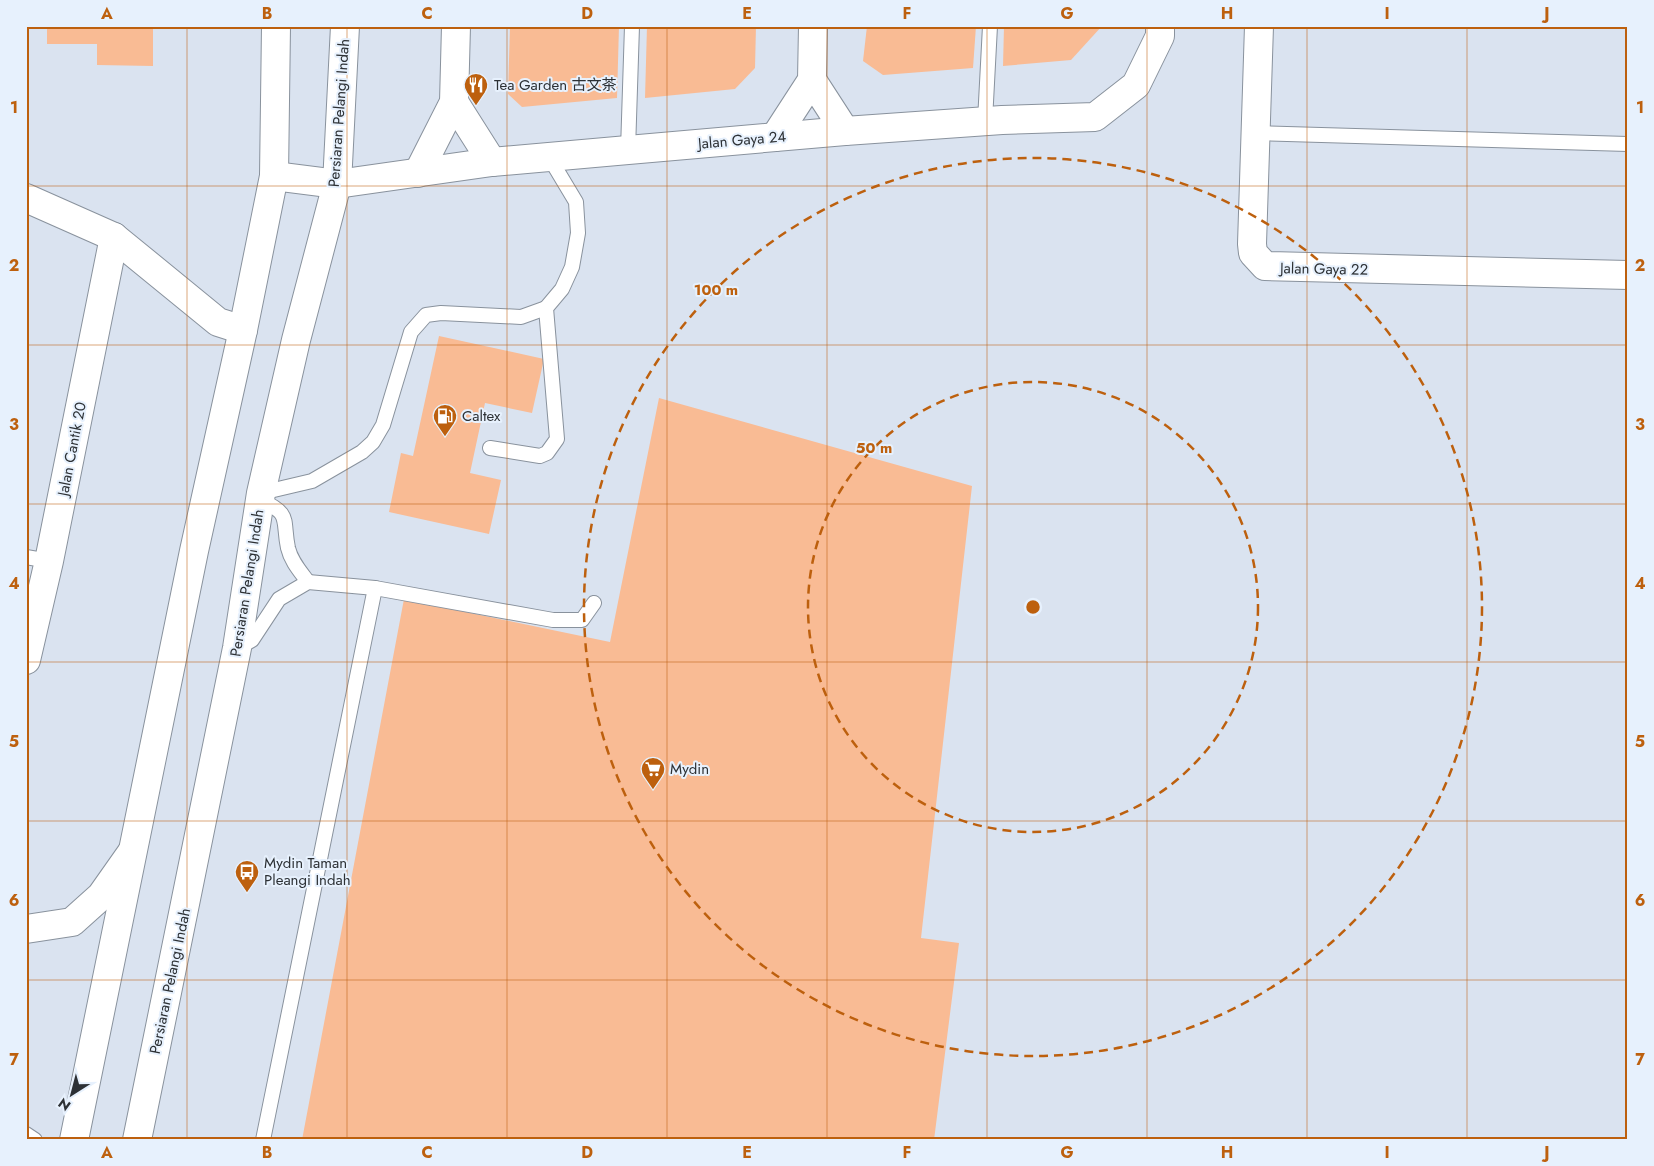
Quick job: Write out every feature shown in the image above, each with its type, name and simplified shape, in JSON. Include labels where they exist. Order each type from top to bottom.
[{"type":"street","points":[[74,1140],[194,551],[243,330],[274,176],[276,26]]},
{"type":"street","name":"Persiaran Pelangi Indah","points":[[142,1132],[238,648],[260,496],[296,340],[337,184],[345,26]]},
{"type":"street","points":[[418,173],[454,102],[456,26]]},
{"type":"street","points":[[775,137],[812,80],[813,26]]},
{"type":"street","name":"Jalan Gaya 24","points":[[274,176],[337,184],[492,162],[846,131],[985,121],[1095,117],[1136,85],[1160,36],[1160,26]]},
{"type":"street","name":"Jalan Gaya 22","points":[[1259,26],[1252,244],[1253,253],[1265,266],[1628,276]]},
{"type":"street","points":[[812,80],[846,131]]},
{"type":"street","points":[[454,102],[492,162]]},
{"type":"street","points":[[26,198],[114,237],[218,322],[243,330]]},
{"type":"street","name":"Jalan Cantik 20","points":[[26,660],[38,559],[114,237]]},
{"type":"street","points":[[26,929],[72,922],[101,896],[132,852]]},
{"type":"lane","points":[[628,150],[632,26]]},
{"type":"lane","points":[[985,121],[990,26]]},
{"type":"lane","points":[[1255,133],[1628,144]]},
{"type":"lane","points":[[260,496],[312,481],[362,452],[373,442],[383,424],[411,332],[426,316],[441,313],[521,317],[546,308],[562,289],[572,267],[578,233],[576,202],[549,157]]},
{"type":"lane","points":[[490,448],[540,456],[554,447],[557,439],[546,308]]},
{"type":"lane","points":[[260,496],[276,507],[286,520],[288,549],[308,582]]},
{"type":"lane","points":[[238,648],[252,640],[279,598],[308,582],[375,588],[553,620],[582,620],[594,604]]},
{"type":"lane","points":[[263,1140],[375,588]]},
{"type":"lane","points":[[26,1134],[35,1140]]},
{"type":"building","points":[[47,26],[153,26],[153,66],[97,65],[97,44],[47,44]]},
{"type":"building","points":[[510,26],[619,26],[617,98],[522,107],[508,94]]},
{"type":"building","points":[[647,26],[756,26],[755,68],[735,89],[645,98]]},
{"type":"building","points":[[867,26],[976,26],[973,68],[883,75],[863,61]]},
{"type":"building","points":[[1004,26],[1102,26],[1071,60],[1003,66]]},
{"type":"building","points":[[439,336],[544,359],[532,413],[485,403],[470,473],[501,480],[489,534],[389,512],[401,453],[413,456]]},
{"type":"building","name":"Mydin","points":[[659,398],[972,486],[921,938],[959,943],[934,1140],[302,1140],[404,599],[610,642]]},
{"type":"place","name":"Tea Garden 古文茶","points":[[476,106]]},
{"type":"place","name":"Caltex","points":[[445,437]]},
{"type":"place","name":"Mydin","points":[[653,790]]},
{"type":"place","name":"Mydin Taman Pleangi Indah","points":[[247,893]]}]
